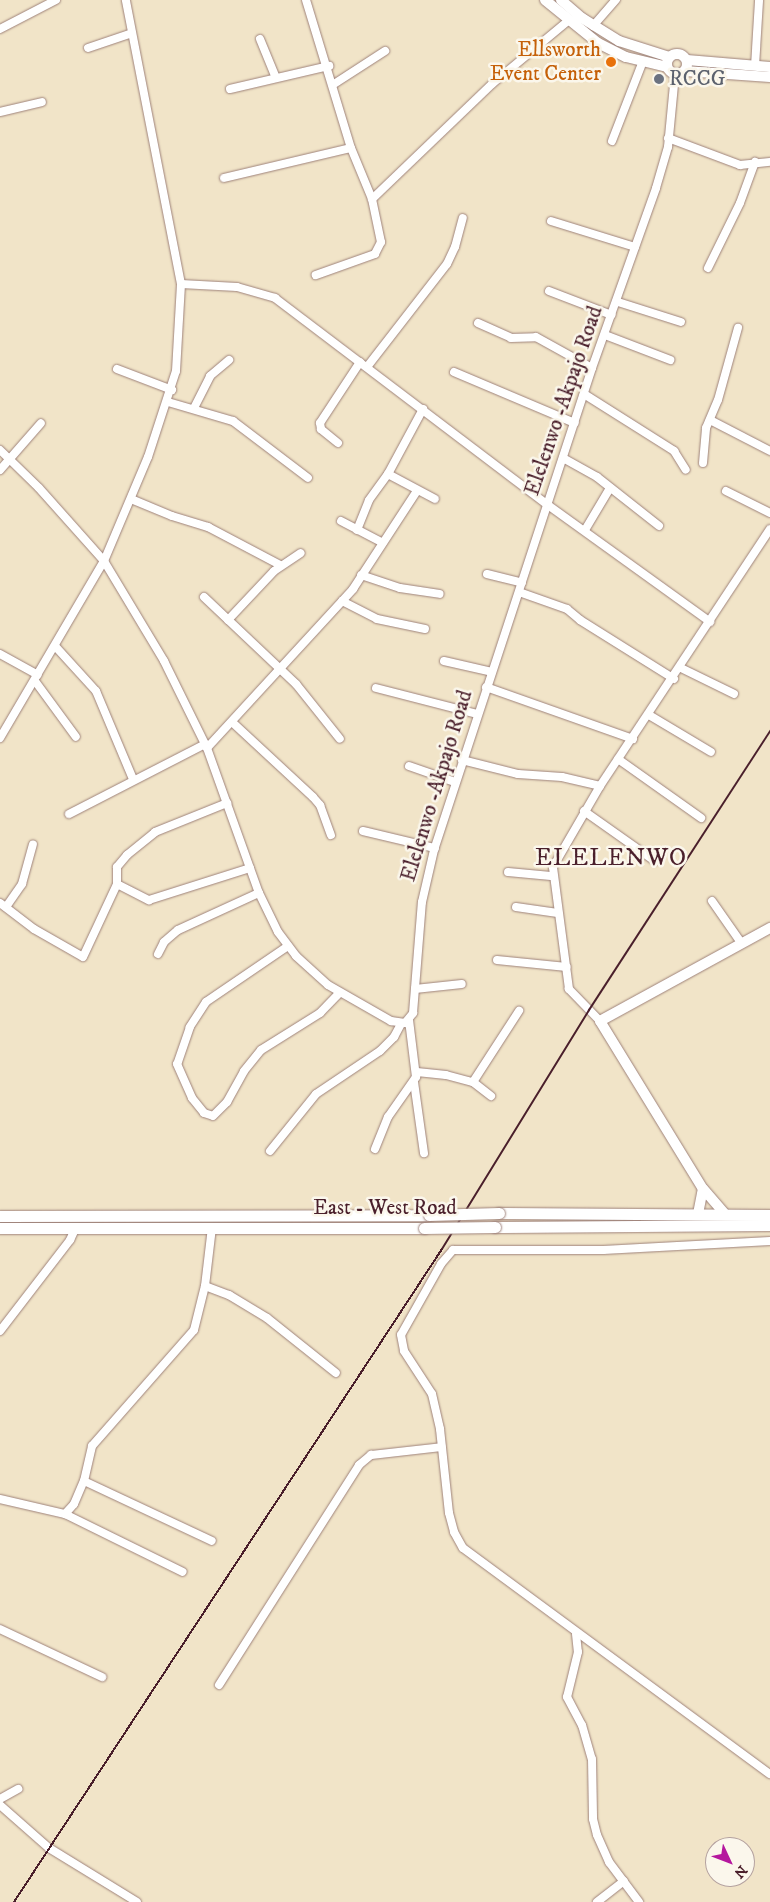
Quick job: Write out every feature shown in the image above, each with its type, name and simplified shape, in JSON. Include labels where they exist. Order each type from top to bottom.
[{"type":"main road","points":[[545,0],[568,21],[598,43],[643,61],[674,67],[770,77]]},
{"type":"main road","points":[[561,0],[593,26],[618,41],[674,67]]},
{"type":"main road","points":[[674,67],[678,53],[687,60],[770,67]]},
{"type":"main road","points":[[674,67],[687,60]]},
{"type":"main road","points":[[725,1214],[703,1189],[600,1021],[770,928]]},
{"type":"main road","points":[[698,1214],[703,1189]]},
{"type":"main road","name":"East - West Road","points":[[0,1216],[430,1215],[498,1213],[770,1215]]},
{"type":"main road","name":"East - West Road","points":[[0,1228],[424,1228],[770,1225]]},
{"type":"street","points":[[0,28],[56,0]]},
{"type":"street","points":[[0,738],[37,678],[104,561],[131,499],[168,402],[180,349],[181,284],[126,0]]},
{"type":"street","points":[[306,0],[329,66],[351,148],[372,199],[381,242],[378,252],[316,275]]},
{"type":"street","points":[[593,26],[616,0]]},
{"type":"street","points":[[756,66],[759,0]]},
{"type":"street","points":[[372,199],[492,84],[568,21]]},
{"type":"street","points":[[88,48],[132,33]]},
{"type":"street","points":[[260,39],[276,78]]},
{"type":"street","points":[[334,84],[385,51]]},
{"type":"street","points":[[612,141],[643,61]]},
{"type":"street","points":[[230,89],[329,66]]},
{"type":"street","name":"Elelenwo -Akpajo Road","points":[[417,1072],[409,1020],[415,989],[422,902],[435,848],[477,714],[592,368],[618,302],[658,181],[668,138],[674,67]]},
{"type":"street","points":[[0,112],[42,102]]},
{"type":"street","points":[[668,138],[740,164],[770,162]]},
{"type":"street","points":[[224,178],[351,148]]},
{"type":"street","points":[[708,268],[740,203],[755,162]]},
{"type":"street","points":[[367,367],[446,264],[455,247],[463,218]]},
{"type":"street","points":[[550,221],[635,247]]},
{"type":"street","points":[[181,284],[237,287],[275,298],[548,505],[710,622]]},
{"type":"street","points":[[549,291],[612,314]]},
{"type":"street","points":[[618,302],[681,322]]},
{"type":"street","points":[[478,322],[511,338],[536,337],[592,368]]},
{"type":"street","points":[[703,463],[703,439],[738,328]]},
{"type":"street","points":[[605,334],[670,360]]},
{"type":"street","points":[[194,408],[210,376],[229,360]]},
{"type":"street","points":[[338,443],[321,429],[320,423],[360,362]]},
{"type":"street","points":[[117,369],[172,390]]},
{"type":"street","points":[[454,372],[575,423]]},
{"type":"street","points":[[584,394],[674,450],[686,470]]},
{"type":"street","points":[[168,402],[194,408],[233,421],[308,478]]},
{"type":"street","points":[[357,530],[372,494],[388,474],[423,409]]},
{"type":"street","points":[[710,420],[770,451]]},
{"type":"street","points":[[0,470],[42,424]]},
{"type":"street","points":[[0,450],[104,561],[164,661],[206,746],[271,920],[288,946],[306,966],[339,993],[401,1024]]},
{"type":"street","points":[[562,458],[597,476],[659,526]]},
{"type":"street","points":[[388,474],[417,492],[435,499]]},
{"type":"street","points":[[585,530],[610,488]]},
{"type":"street","points":[[69,814],[133,779],[206,746],[232,722],[342,600],[417,492]]},
{"type":"street","points":[[726,492],[770,513]]},
{"type":"street","points":[[131,499],[172,516],[208,527],[280,565]]},
{"type":"street","points":[[341,521],[383,543]]},
{"type":"street","points":[[600,1021],[572,994],[551,876],[556,859],[600,786],[681,668],[770,529]]},
{"type":"street","points":[[228,620],[280,565],[301,553]]},
{"type":"street","points":[[487,574],[522,583]]},
{"type":"street","points":[[361,575],[400,588],[440,594]]},
{"type":"street","points":[[519,592],[567,609],[580,620],[674,678]]},
{"type":"street","points":[[204,597],[307,696],[340,739]]},
{"type":"street","points":[[342,600],[378,619],[425,629]]},
{"type":"street","points":[[55,646],[96,691],[133,779]]},
{"type":"street","points":[[0,654],[37,678],[76,737]]},
{"type":"street","points":[[444,661],[492,672]]},
{"type":"street","points":[[681,668],[734,694]]},
{"type":"street","points":[[376,688],[477,714]]},
{"type":"street","points":[[486,688],[633,739]]},
{"type":"street","points":[[649,715],[711,752]]},
{"type":"street","points":[[232,722],[313,797],[323,812],[331,835]]},
{"type":"street","points":[[618,759],[701,818]]},
{"type":"street","points":[[462,760],[518,774],[562,778],[600,786]]},
{"type":"street","points":[[409,766],[455,782]]},
{"type":"street","points":[[33,844],[22,884],[3,905],[34,929],[83,957],[117,884],[117,867],[141,841],[176,821],[227,803]]},
{"type":"street","points":[[584,811],[655,861]]},
{"type":"street","points":[[363,831],[435,848]]},
{"type":"street","points":[[117,884],[149,900],[250,868]]},
{"type":"street","points":[[508,872],[551,876]]},
{"type":"street","points":[[158,954],[164,942],[178,930],[259,892]]},
{"type":"street","points":[[712,901],[742,944]]},
{"type":"street","points":[[516,907],[558,913]]},
{"type":"street","points":[[288,946],[206,1002],[190,1027],[178,1068],[192,1098],[204,1113],[213,1116],[227,1102],[244,1070],[261,1050],[320,1013],[339,993]]},
{"type":"street","points":[[497,960],[567,967]]},
{"type":"street","points":[[415,989],[462,984]]},
{"type":"street","points":[[473,1082],[519,1011]]},
{"type":"street","points":[[270,1150],[316,1094],[380,1051],[394,1037],[401,1024],[409,1020]]},
{"type":"street","points":[[375,1150],[388,1117],[414,1082],[417,1072],[446,1074],[473,1082],[491,1096]]},
{"type":"street","points":[[414,1082],[424,1153]]},
{"type":"street","points":[[0,1331],[70,1240],[76,1227]]},
{"type":"street","points":[[65,1514],[74,1504],[84,1481],[92,1446],[194,1330],[205,1286],[212,1227]]},
{"type":"street","points":[[770,1241],[603,1250],[453,1250],[441,1264],[400,1335],[404,1351],[432,1394],[442,1447],[449,1513],[454,1532],[463,1548],[576,1634],[606,1652],[770,1774]]},
{"type":"street","points":[[205,1286],[229,1295],[266,1318],[336,1372]]},
{"type":"street","points":[[219,1685],[359,1465],[372,1455],[442,1447]]},
{"type":"street","points":[[84,1481],[212,1541]]},
{"type":"street","points":[[0,1499],[65,1514],[183,1572]]},
{"type":"street","points":[[0,1628],[102,1677]]},
{"type":"street","points":[[576,1634],[578,1652],[567,1697],[582,1725],[592,1759],[593,1819],[597,1835],[609,1862],[639,1902]]},
{"type":"street","points":[[0,1799],[18,1790]]},
{"type":"street","points":[[0,1805],[49,1848],[137,1902]]},
{"type":"street","points":[[597,1902],[624,1881]]},
{"type":"railway","points":[[14,1902],[442,1249],[589,1010],[770,731]]},
{"type":"place","name":"Ellsworth Event Center","points":[[611,62]]},
{"type":"place","name":"RCCG","points":[[659,79]]},
{"type":"district","name":"ELELENWO","points":[[611,859]]}]
